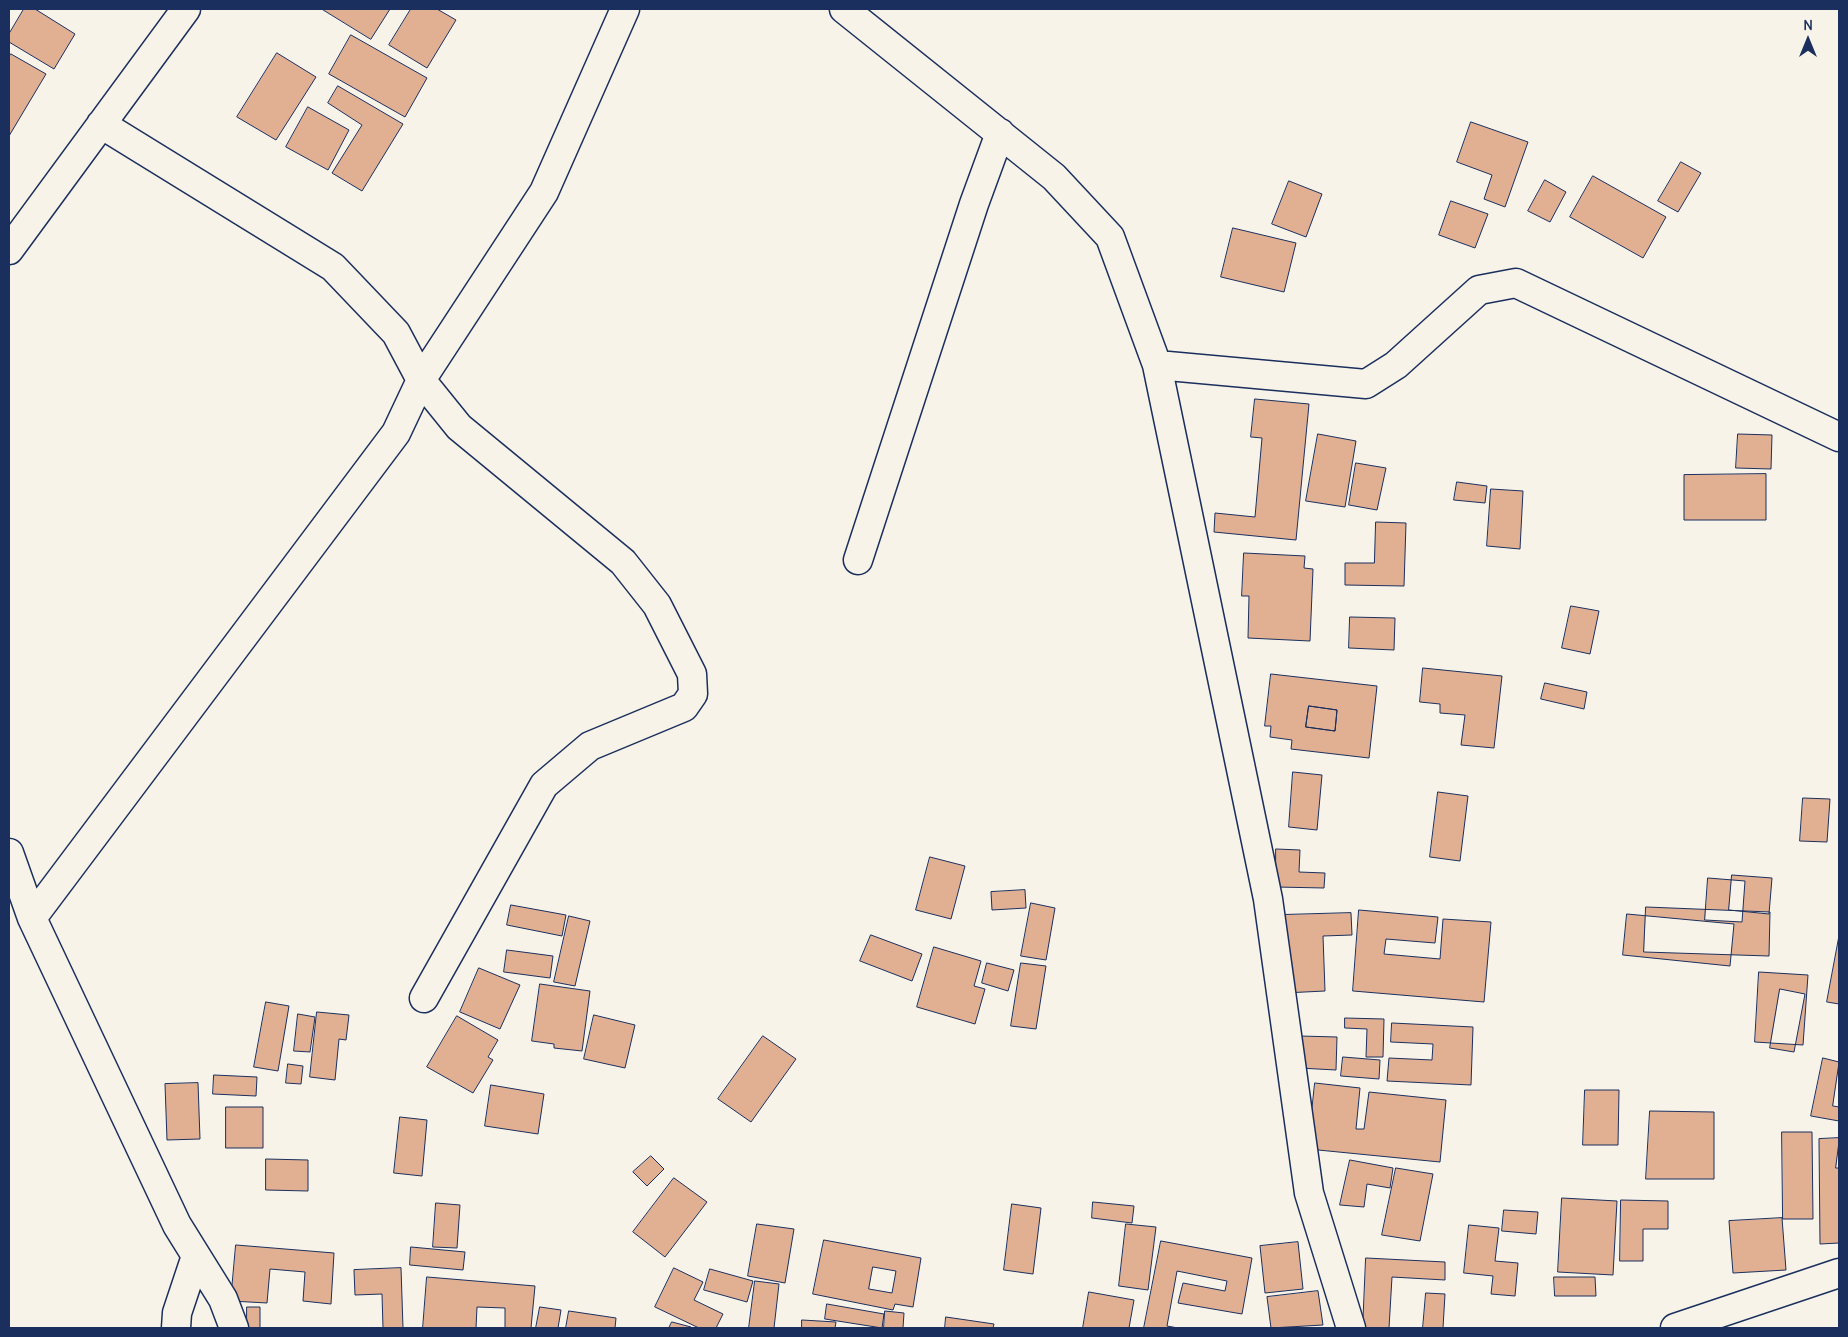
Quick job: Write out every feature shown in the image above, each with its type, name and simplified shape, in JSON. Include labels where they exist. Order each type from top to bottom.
[{"type":"street","points":[[9,250],[186,9]]},
{"type":"street","points":[[32,918],[396,433],[421,380],[544,192],[625,9]]},
{"type":"street","points":[[844,9],[1054,177],[1110,237],[1157,365],[1268,899],[1309,1193],[1351,1328]]},
{"type":"street","points":[[101,124],[333,267],[396,333],[421,380],[459,427],[623,562],[658,605],[692,674],[693,694],[684,707],[590,746],[544,785],[424,998]]},
{"type":"street","points":[[858,560],[971,213],[1000,133]]},
{"type":"street","points":[[1157,365],[1366,384],[1396,365],[1479,290],[1516,283],[1839,437]]},
{"type":"street","points":[[9,853],[32,918],[177,1225],[223,1299],[234,1328]]},
{"type":"street","points":[[176,1328],[178,1313],[196,1256]]},
{"type":"street","points":[[1675,1328],[1839,1272]]},
{"type":"building","points":[[24,9],[35,9],[75,34],[54,69],[9,42],[9,34]]},
{"type":"building","points":[[322,9],[390,9],[371,39]]},
{"type":"building","points":[[411,9],[437,9],[456,20],[427,68],[389,45]]},
{"type":"building","points":[[351,35],[427,78],[405,117],[329,74]]},
{"type":"building","points":[[277,53],[316,77],[276,140],[237,117]]},
{"type":"building","points":[[11,54],[46,74],[9,136],[9,57]]},
{"type":"building","points":[[338,86],[403,124],[362,191],[332,173],[362,125],[328,103]]},
{"type":"building","points":[[308,107],[349,130],[328,170],[286,147]]},
{"type":"building","points":[[1471,122],[1528,142],[1505,207],[1484,199],[1492,175],[1457,162]]},
{"type":"building","points":[[1681,162],[1701,173],[1678,212],[1658,201]]},
{"type":"building","points":[[1593,176],[1666,217],[1643,258],[1570,217]]},
{"type":"building","points":[[1545,180],[1566,192],[1550,222],[1528,211]]},
{"type":"building","points":[[1289,181],[1322,194],[1306,237],[1272,224]]},
{"type":"building","points":[[1451,201],[1488,214],[1475,248],[1439,235]]},
{"type":"building","points":[[1233,228],[1296,243],[1284,292],[1221,277]]},
{"type":"building","points":[[1255,399],[1309,404],[1296,540],[1214,532],[1215,513],[1255,517],[1262,438],[1251,437]]},
{"type":"building","points":[[1318,434],[1356,441],[1345,507],[1306,501]]},
{"type":"building","points":[[1738,434],[1772,435],[1771,469],[1736,468]]},
{"type":"building","points":[[1356,463],[1386,468],[1377,510],[1349,505]]},
{"type":"building","points":[[1766,474],[1766,520],[1684,520],[1684,475]]},
{"type":"building","points":[[1457,482],[1487,486],[1485,503],[1454,500]]},
{"type":"building","points":[[1491,489],[1523,491],[1520,549],[1487,546]]},
{"type":"building","points":[[1376,522],[1406,523],[1404,586],[1345,585],[1345,563],[1374,563]]},
{"type":"building","points":[[1244,553],[1305,556],[1304,568],[1313,569],[1310,641],[1248,638],[1249,596],[1242,596]]},
{"type":"building","points":[[1571,606],[1599,611],[1590,654],[1562,648]]},
{"type":"building","points":[[1350,617],[1395,618],[1394,650],[1349,648]]},
{"type":"building","points":[[1423,668],[1502,676],[1494,748],[1461,745],[1465,715],[1440,713],[1440,704],[1420,702]]},
{"type":"building","points":[[1271,674],[1377,686],[1369,758],[1291,749],[1292,740],[1270,737],[1271,726],[1265,726]],"holes":[[[1309,706],[1337,710],[1335,731],[1306,727]]]},
{"type":"building","points":[[1545,683],[1587,692],[1584,709],[1541,699]]},
{"type":"building","points":[[1309,706],[1337,710],[1335,731],[1306,727]]},
{"type":"building","points":[[1293,772],[1322,775],[1317,830],[1289,827]]},
{"type":"building","points":[[1438,792],[1468,796],[1460,861],[1430,857]]},
{"type":"building","points":[[1803,798],[1830,799],[1827,842],[1800,841]]},
{"type":"building","points":[[1276,849],[1300,850],[1299,872],[1325,873],[1324,888],[1276,887]]},
{"type":"building","points":[[930,857],[965,866],[951,919],[916,910]]},
{"type":"building","points":[[1732,875],[1772,878],[1769,914],[1729,910]]},
{"type":"building","points":[[1708,878],[1745,881],[1742,922],[1705,920]]},
{"type":"building","points":[[1025,890],[1026,908],[992,910],[991,892]]},
{"type":"building","points":[[1031,903],[1055,908],[1046,960],[1021,956]]},
{"type":"building","points":[[511,905],[566,915],[562,936],[507,925]]},
{"type":"building","points":[[1646,907],[1770,912],[1769,956],[1644,952]]},
{"type":"building","points":[[1359,910],[1438,917],[1435,943],[1386,939],[1384,954],[1440,959],[1443,919],[1491,922],[1484,1002],[1353,991]]},
{"type":"building","points":[[1351,913],[1352,935],[1323,936],[1325,991],[1284,993],[1281,915]]},
{"type":"building","points":[[1627,914],[1734,924],[1730,966],[1623,955]]},
{"type":"building","points":[[569,916],[590,921],[575,986],[554,982]]},
{"type":"building","points":[[871,935],[922,954],[912,981],[860,961]]},
{"type":"building","points":[[1839,936],[1839,1004],[1827,1002]]},
{"type":"building","points":[[934,947],[981,961],[974,986],[985,989],[975,1024],[917,1007]]},
{"type":"building","points":[[507,950],[553,956],[550,978],[504,972]]},
{"type":"building","points":[[987,963],[1014,970],[1008,991],[982,983]]},
{"type":"building","points":[[1021,963],[1046,966],[1036,1029],[1011,1026]]},
{"type":"building","points":[[479,968],[520,985],[500,1029],[460,1012]]},
{"type":"building","points":[[1759,972],[1808,975],[1803,1045],[1755,1042]]},
{"type":"building","points":[[540,984],[590,991],[582,1051],[554,1048],[554,1044],[532,1041]]},
{"type":"building","points":[[1780,989],[1805,994],[1794,1052],[1770,1048]]},
{"type":"building","points":[[266,1002],[289,1006],[278,1071],[254,1067]]},
{"type":"building","points":[[317,1012],[349,1015],[346,1040],[339,1039],[335,1080],[310,1077]]},
{"type":"building","points":[[298,1014],[315,1017],[310,1052],[294,1051]]},
{"type":"building","points":[[594,1015],[635,1025],[625,1068],[584,1059]]},
{"type":"building","points":[[457,1016],[498,1040],[488,1057],[493,1060],[473,1093],[427,1067]]},
{"type":"building","points":[[1345,1018],[1384,1019],[1383,1057],[1366,1057],[1367,1029],[1345,1028]]},
{"type":"building","points":[[1392,1023],[1473,1027],[1471,1085],[1387,1081],[1389,1058],[1432,1060],[1433,1044],[1391,1042]]},
{"type":"building","points":[[763,1036],[796,1059],[751,1122],[718,1099]]},
{"type":"building","points":[[1300,1036],[1337,1037],[1336,1070],[1299,1068]]},
{"type":"building","points":[[1343,1057],[1380,1060],[1379,1079],[1341,1076]]},
{"type":"building","points":[[1823,1058],[1839,1062],[1839,1121],[1811,1116]]},
{"type":"building","points":[[1839,1063],[1839,1107],[1833,1106]]},
{"type":"building","points":[[288,1064],[303,1066],[301,1084],[286,1083]]},
{"type":"building","points":[[214,1075],[257,1077],[256,1096],[213,1094]]},
{"type":"building","points":[[198,1083],[200,1139],[167,1140],[165,1084]]},
{"type":"building","points":[[1315,1083],[1360,1088],[1356,1129],[1364,1129],[1369,1092],[1446,1100],[1440,1162],[1308,1149]]},
{"type":"building","points":[[491,1085],[544,1094],[538,1134],[485,1126]]},
{"type":"building","points":[[1585,1090],[1619,1090],[1618,1145],[1583,1145]]},
{"type":"building","points":[[226,1107],[263,1107],[263,1148],[226,1148]]},
{"type":"building","points":[[1650,1111],[1714,1112],[1714,1179],[1646,1179]]},
{"type":"building","points":[[400,1117],[427,1120],[422,1176],[394,1173]]},
{"type":"building","points":[[1782,1132],[1812,1132],[1813,1219],[1783,1219]]},
{"type":"building","points":[[1839,1138],[1839,1243],[1820,1244],[1819,1139]]},
{"type":"building","points":[[1839,1142],[1839,1168],[1836,1168]]},
{"type":"building","points":[[651,1156],[664,1169],[647,1186],[633,1172]]},
{"type":"building","points":[[266,1159],[308,1160],[308,1191],[266,1190]]},
{"type":"building","points":[[1350,1160],[1393,1168],[1390,1188],[1367,1184],[1364,1207],[1340,1205]]},
{"type":"building","points":[[1396,1168],[1433,1174],[1420,1241],[1382,1235]]},
{"type":"building","points":[[674,1178],[707,1202],[665,1257],[633,1232]]},
{"type":"building","points":[[1562,1198],[1617,1201],[1613,1275],[1558,1272]]},
{"type":"building","points":[[1621,1200],[1668,1201],[1668,1229],[1643,1229],[1643,1261],[1620,1261]]},
{"type":"building","points":[[1093,1202],[1134,1206],[1132,1223],[1092,1218]]},
{"type":"building","points":[[436,1203],[460,1205],[457,1248],[433,1247]]},
{"type":"building","points":[[1012,1204],[1041,1208],[1033,1274],[1004,1270]]},
{"type":"building","points":[[1504,1210],[1538,1212],[1536,1234],[1502,1231]]},
{"type":"building","points":[[1782,1218],[1786,1270],[1733,1273],[1729,1221]]},
{"type":"building","points":[[757,1224],[794,1229],[785,1283],[748,1276]]},
{"type":"building","points":[[1126,1224],[1156,1227],[1148,1290],[1119,1286]]},
{"type":"building","points":[[1469,1225],[1499,1228],[1495,1261],[1518,1263],[1515,1296],[1491,1294],[1493,1276],[1464,1273]]},
{"type":"building","points":[[824,1240],[921,1258],[913,1307],[895,1304],[893,1310],[813,1294]],"holes":[[[873,1267],[896,1271],[892,1293],[869,1289]]]},
{"type":"building","points":[[1161,1241],[1252,1258],[1242,1314],[1178,1303],[1183,1283],[1225,1291],[1227,1281],[1177,1271],[1167,1326],[1178,1328],[1144,1328]]},
{"type":"building","points":[[1298,1242],[1303,1289],[1265,1293],[1260,1246]]},
{"type":"building","points":[[236,1245],[334,1253],[331,1304],[303,1301],[305,1272],[270,1269],[267,1303],[231,1301]]},
{"type":"building","points":[[411,1247],[465,1252],[463,1270],[410,1265]]},
{"type":"building","points":[[1366,1258],[1445,1262],[1445,1280],[1392,1277],[1389,1328],[1363,1328]]},
{"type":"building","points":[[401,1268],[403,1328],[383,1328],[382,1294],[355,1295],[354,1270]]},
{"type":"building","points":[[674,1268],[703,1282],[694,1300],[723,1314],[716,1328],[699,1328],[655,1307]]},
{"type":"building","points":[[710,1269],[753,1281],[747,1302],[704,1290]]},
{"type":"building","points":[[427,1277],[535,1286],[531,1328],[505,1328],[505,1308],[477,1307],[476,1328],[423,1328]]},
{"type":"building","points":[[1554,1277],[1595,1277],[1596,1296],[1555,1296]]},
{"type":"building","points":[[755,1281],[779,1284],[774,1328],[749,1328]]},
{"type":"building","points":[[1318,1291],[1323,1325],[1271,1328],[1267,1297]]},
{"type":"building","points":[[1089,1292],[1134,1300],[1129,1328],[1083,1328]]},
{"type":"building","points":[[1426,1293],[1445,1294],[1443,1328],[1423,1328]]},
{"type":"building","points":[[827,1304],[884,1314],[882,1328],[825,1319]]},
{"type":"building","points":[[247,1307],[260,1307],[260,1328],[247,1328]]},
{"type":"building","points":[[540,1307],[561,1310],[558,1328],[536,1328]]},
{"type":"building","points":[[569,1311],[616,1318],[615,1328],[566,1328]]},
{"type":"building","points":[[885,1311],[904,1313],[903,1328],[884,1328]]},
{"type":"building","points":[[946,1317],[994,1324],[993,1328],[945,1328]]},
{"type":"building","points":[[802,1320],[836,1322],[835,1328],[802,1328]]},
{"type":"building","points":[[672,1322],[691,1327],[691,1328],[669,1328]]}]
